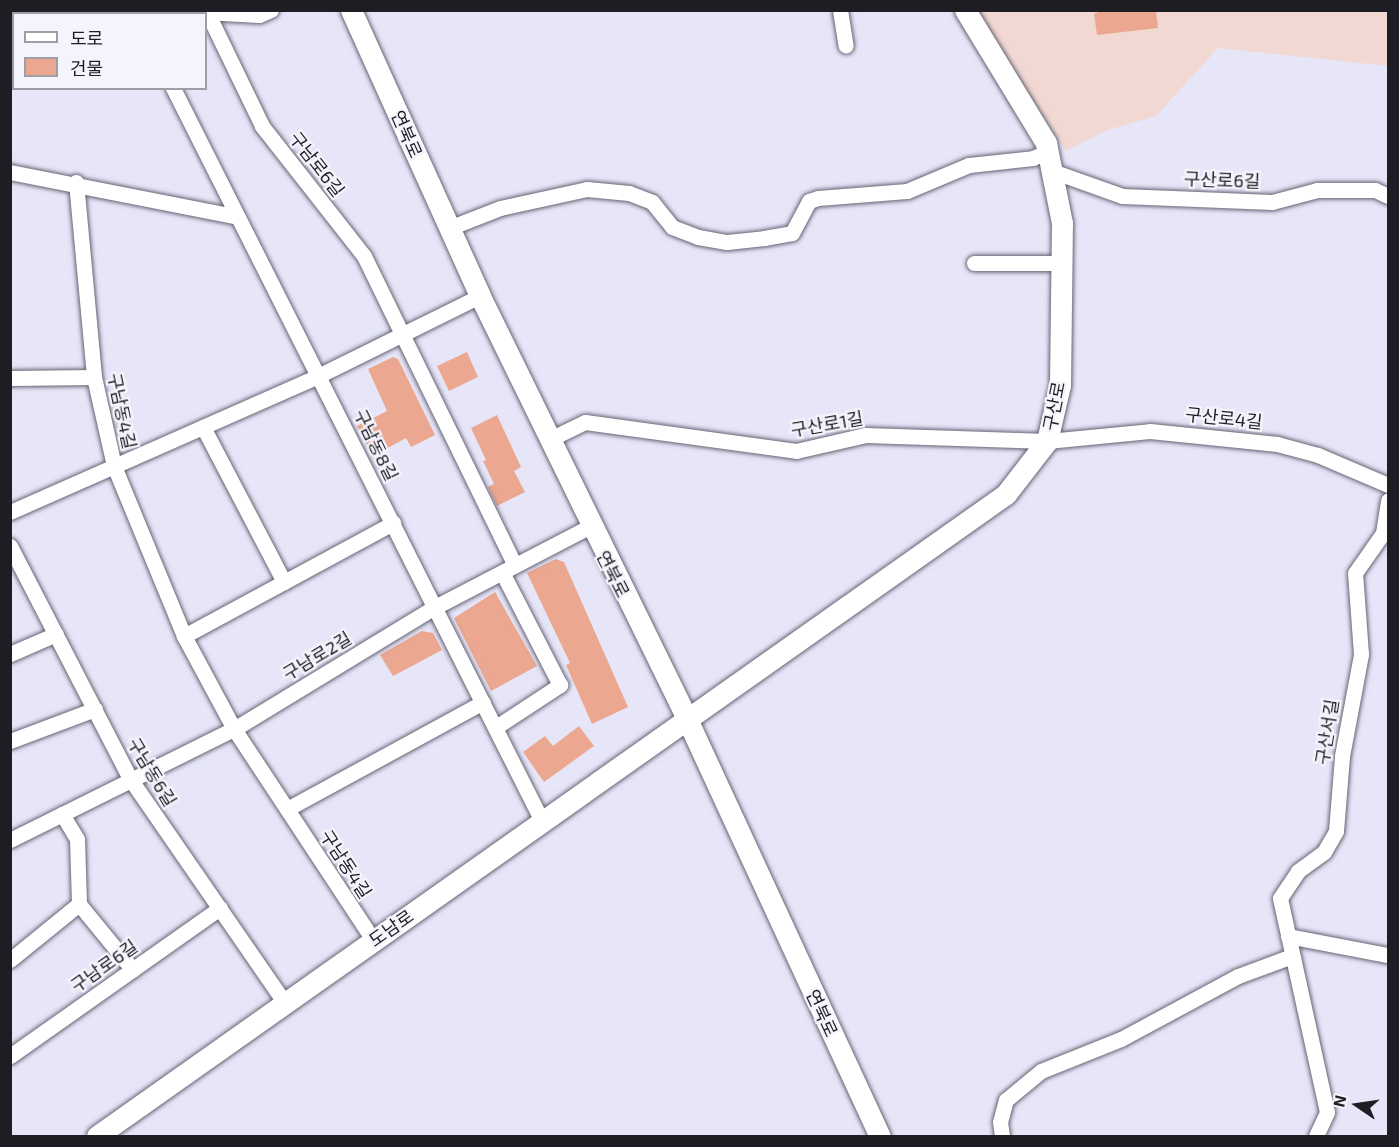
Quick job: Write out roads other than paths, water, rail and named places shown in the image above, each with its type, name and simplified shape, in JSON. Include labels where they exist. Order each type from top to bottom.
[{"type":"main road","name":"연북로","points":[[351,10],[480,296],[589,526],[687,719],[879,1137]]},
{"type":"main road","name":"구산로","points":[[687,719],[1006,494],[1047,441],[1060,385],[1064,263],[1055,172],[1048,151],[965,10]]},
{"type":"main road","name":"도남로","points":[[97,1137],[687,719]]},
{"type":"street","points":[[168,10],[259,15],[271,10]]},
{"type":"street","points":[[840,10],[846,46]]},
{"type":"street","name":"구남로6길","points":[[207,12],[262,126],[364,256],[406,334],[560,685],[496,727]]},
{"type":"street","name":"구남동8길","points":[[174,90],[235,216],[320,375],[542,821]]},
{"type":"street","points":[[449,228],[500,208],[587,189],[630,193],[652,202],[672,227],[698,237],[727,242],[764,238],[792,233],[809,201],[818,198],[907,191],[969,165],[1033,158],[1048,151]]},
{"type":"street","points":[[10,172],[76,183],[235,216]]},
{"type":"street","name":"구산로6길","points":[[1055,172],[1122,196],[1272,202],[1317,190],[1375,190],[1389,196]]},
{"type":"street","name":"구남동4길","points":[[76,183],[94,376],[114,466],[184,636],[234,729],[374,940]]},
{"type":"street","points":[[974,263],[1064,263]]},
{"type":"street","points":[[10,512],[320,375],[480,296]]},
{"type":"street","points":[[10,378],[94,376]]},
{"type":"street","name":"구산로1길","points":[[548,440],[585,422],[796,452],[866,435],[1047,441]]},
{"type":"street","points":[[203,427],[284,582]]},
{"type":"street","name":"구산로4길","points":[[1047,441],[1150,431],[1239,437],[1318,455],[1389,486]]},
{"type":"street","name":"구산서길","points":[[1316,1137],[1327,1112],[1280,898],[1298,871],[1324,852],[1336,831],[1342,756],[1361,654],[1355,573],[1383,533],[1389,500]]},
{"type":"street","points":[[184,636],[393,523]]},
{"type":"street","name":"구남로2길","points":[[10,840],[234,729],[435,607],[589,526]]},
{"type":"street","name":"구남동6길","points":[[10,546],[131,780],[285,1003]]},
{"type":"street","points":[[10,654],[56,634]]},
{"type":"street","points":[[287,809],[483,702]]},
{"type":"street","points":[[10,741],[94,709]]},
{"type":"street","points":[[62,814],[77,839],[79,903],[133,970]]},
{"type":"street","points":[[10,960],[79,903]]},
{"type":"street","name":"구남로6길","points":[[10,1056],[220,908]]},
{"type":"street","points":[[1288,936],[1389,955]]},
{"type":"street","points":[[1002,1137],[1000,1122],[1006,1100],[1041,1071],[1121,1039],[1238,976],[1292,956]]}]
